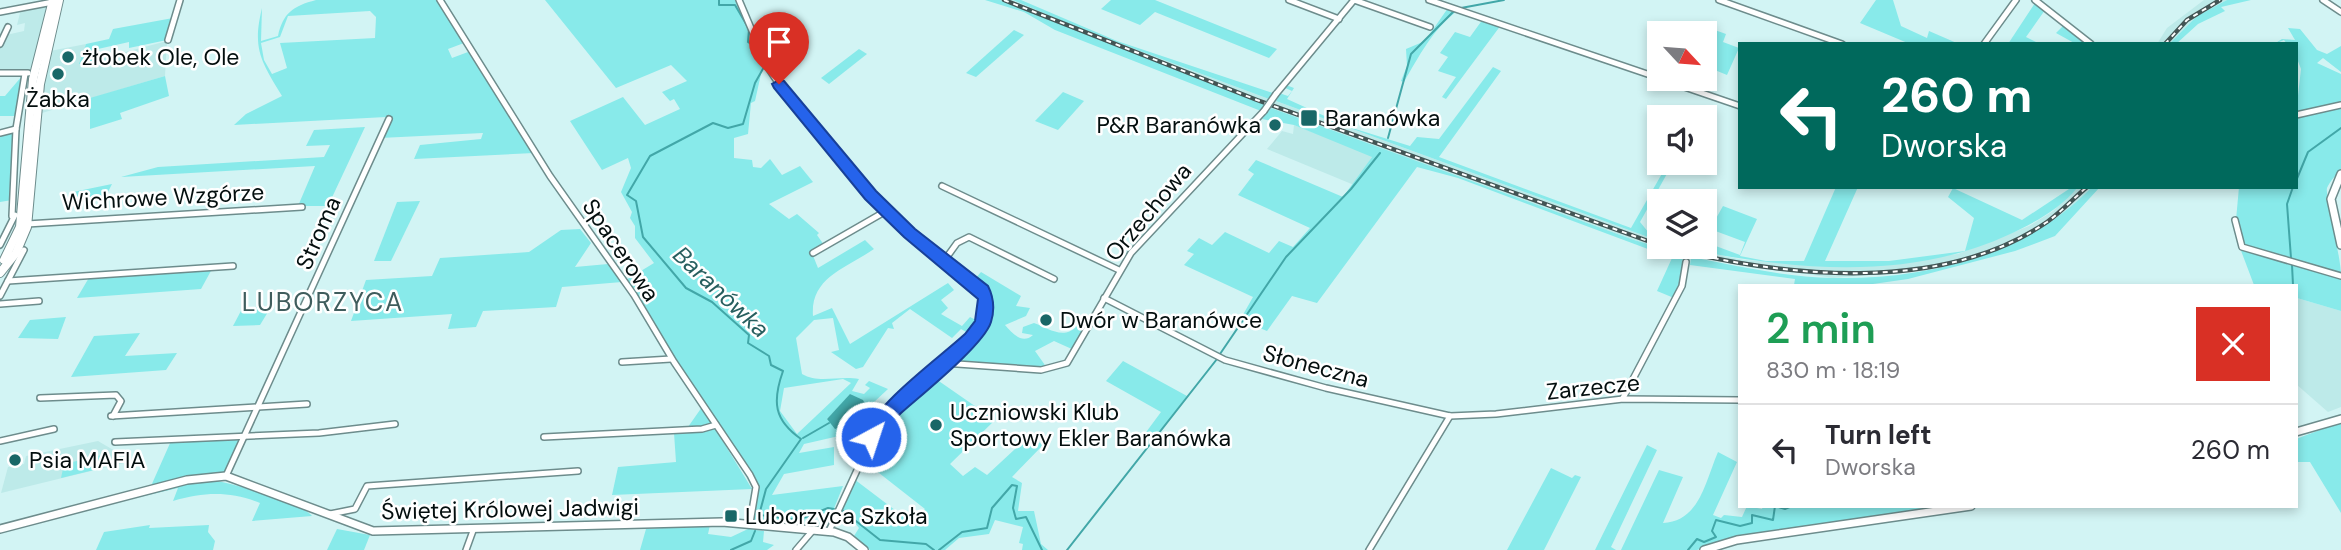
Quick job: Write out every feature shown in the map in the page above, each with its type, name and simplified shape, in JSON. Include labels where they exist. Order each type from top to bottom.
[{"type":"main road","points":[[0,273],[16,253],[27,224],[35,72],[55,1]]},
{"type":"main road","points":[[0,265],[14,245],[22,213],[40,78],[55,1]]},
{"type":"street","points":[[168,40],[180,0]]},
{"type":"street","name":"Spacerowa","points":[[440,0],[550,176],[634,295],[671,359],[756,487],[750,523]]},
{"type":"street","points":[[739,0],[767,66],[779,84],[886,211],[982,291],[987,312],[971,339],[942,363],[873,433],[829,531]]},
{"type":"street","points":[[1289,0],[1339,19]]},
{"type":"street","points":[[1354,0],[1430,27]]},
{"type":"street","name":"Orzechowa","points":[[942,363],[1041,370],[1056,368],[1075,353],[1119,270],[1204,172],[1264,111],[1354,0]]},
{"type":"street","points":[[1429,0],[1647,74]]},
{"type":"street","points":[[1719,0],[1836,42]]},
{"type":"street","points":[[1986,42],[2017,0]]},
{"type":"street","points":[[2035,0],[2088,42]]},
{"type":"street","points":[[2323,0],[2341,12]]},
{"type":"street","points":[[0,12],[55,1]]},
{"type":"street","points":[[0,44],[8,27]]},
{"type":"street","points":[[0,74],[35,72]]},
{"type":"street","points":[[0,244],[11,223],[16,129],[25,74]]},
{"type":"street","points":[[1697,91],[1738,105]]},
{"type":"street","points":[[2298,115],[2341,105]]},
{"type":"street","name":"Stroma","points":[[226,476],[389,120]]},
{"type":"street","points":[[0,133],[16,129]]},
{"type":"street","points":[[2341,174],[2330,188],[2329,197],[2341,245]]},
{"type":"street","points":[[942,186],[1119,270]]},
{"type":"street","name":"Wichrowe Wzgórze","points":[[27,224],[56,220],[302,207]]},
{"type":"street","points":[[813,253],[886,211]]},
{"type":"street","points":[[12,216],[22,213]]},
{"type":"street","points":[[2235,220],[2242,247],[2341,276]]},
{"type":"street","points":[[944,261],[957,243],[969,237],[1054,279]]},
{"type":"street","points":[[0,296],[24,250]]},
{"type":"street","points":[[1623,398],[1682,286],[1686,262]]},
{"type":"street","points":[[8,281],[233,266]]},
{"type":"street","name":"Słoneczna","points":[[1104,298],[1218,358],[1326,388],[1450,416]]},
{"type":"street","points":[[0,304],[39,302]]},
{"type":"street","points":[[622,362],[671,359]]},
{"type":"street","points":[[40,398],[116,395],[121,401],[112,416],[307,404]]},
{"type":"street","name":"Zarzecze","points":[[1450,416],[1510,413],[1623,398],[1738,400]]},
{"type":"street","points":[[1369,550],[1450,416]]},
{"type":"street","points":[[2298,431],[2341,419]]},
{"type":"street","points":[[116,442],[319,433],[395,424]]},
{"type":"street","points":[[544,436],[705,429],[716,425]]},
{"type":"street","points":[[0,441],[54,429]]},
{"type":"street","points":[[327,516],[355,509],[367,486],[578,471]]},
{"type":"street","name":"Świętej Królowej Jadwigi","points":[[0,529],[187,480],[226,476],[373,531],[750,523],[829,531],[848,537],[864,550]]},
{"type":"street","points":[[1704,550],[1737,540],[1958,508]]},
{"type":"street","points":[[466,550],[474,528]]},
{"type":"street","points":[[796,550],[814,529]]},
{"type":"shaded area","points":[[438,0],[464,43],[448,49],[452,58],[468,52],[534,153],[414,159],[420,145],[481,139],[483,133],[380,138],[386,117],[234,125],[246,114],[282,96],[260,54],[258,34],[262,8],[261,41],[278,36],[286,16],[308,2]],"holes":[[[370,11],[376,17],[375,38],[280,43],[287,68],[272,74],[264,60],[261,43],[280,37],[288,16]]]},
{"type":"shaded area","points":[[545,0],[737,0],[763,65],[755,101],[751,103],[748,134],[734,138],[734,158],[752,160],[753,167],[761,168],[770,159],[782,175],[800,166],[813,182],[769,204],[789,219],[797,214],[819,233],[817,235],[824,245],[812,253],[818,268],[865,240],[874,249],[842,268],[824,283],[817,292],[813,316],[832,308],[850,344],[948,283],[954,290],[941,300],[948,308],[941,314],[962,326],[970,317],[976,320],[968,333],[961,329],[952,338],[910,309],[892,323],[894,329],[888,328],[863,367],[856,369],[831,352],[839,350],[833,318],[814,320],[796,338],[802,374],[822,379],[844,378],[859,379],[852,391],[864,394],[870,388],[865,385],[869,381],[888,389],[873,403],[881,410],[896,398],[898,401],[867,436],[862,436],[863,428],[839,431],[839,436],[804,444],[799,453],[834,447],[834,465],[784,474],[772,495],[843,486],[833,511],[805,519],[803,526],[753,519],[758,486],[626,280],[654,263],[635,238],[635,226],[630,218],[632,212],[621,192],[631,168],[628,158],[602,170],[570,121],[623,97],[645,125],[680,109],[674,99],[670,101],[662,92],[687,81],[671,65],[616,88]],"holes":[[[843,379],[851,383],[797,434],[780,411],[784,388]],[[851,394],[859,423],[845,424],[827,419]]]},
{"type":"shaded area","points":[[985,0],[1000,0],[1265,105],[1261,111],[1055,30],[1024,12]]},
{"type":"shaded area","points":[[1000,0],[1013,0],[1078,28],[1269,99],[1265,105]]},
{"type":"shaded area","points":[[1013,0],[1021,0],[1117,41],[1273,93],[1269,99],[1078,28]]},
{"type":"shaded area","points":[[1111,0],[1155,0],[1277,49],[1269,58],[1155,12],[1140,25],[1101,9]]},
{"type":"shaded area","points":[[1876,0],[1893,0],[1901,26],[1927,38],[1929,31],[1954,42],[1905,42],[1860,23]]},
{"type":"shaded area","points":[[2031,0],[2034,0],[2086,42],[2072,42],[2056,33],[2064,25],[2045,10],[2026,37],[2036,42],[2009,42],[2035,3]]},
{"type":"shaded area","points":[[2204,0],[2227,0],[2197,16],[2171,42],[2158,42],[2167,28]]},
{"type":"shaded area","points":[[2227,0],[2251,0],[2221,7],[2225,11],[2198,24],[2178,42],[2171,42],[2197,16]]},
{"type":"shaded area","points":[[47,3],[32,67],[28,71],[0,72],[0,46],[6,35],[24,31],[25,23],[17,25],[21,9]]},
{"type":"shaded area","points":[[1448,8],[1457,11],[1434,35],[1404,82],[1401,81],[1407,66],[1406,49],[1425,41]]},
{"type":"shaded area","points":[[173,18],[167,40],[129,48],[129,42],[98,49],[95,61],[79,64],[86,44],[109,39],[113,29]]},
{"type":"shaded area","points":[[1483,19],[1501,25],[1446,99],[1442,97],[1456,77],[1438,71],[1448,57],[1440,53],[1455,32],[1470,37]]},
{"type":"shaded area","points":[[2288,28],[2300,29],[2317,50],[2327,54],[2341,46],[2341,72],[2323,58],[2317,63],[2341,74],[2341,104],[2298,113],[2301,69],[2298,61],[2298,42],[2277,42],[2282,39],[2295,40]]},
{"type":"shaded area","points":[[1014,30],[1024,35],[976,77],[966,73]]},
{"type":"shaded area","points":[[1717,31],[1726,34],[1723,42],[1738,48],[1727,75],[1717,71]]},
{"type":"shaded area","points":[[167,41],[165,76],[42,113],[45,96],[43,83],[50,51],[86,44],[80,64]]},
{"type":"shaded area","points":[[859,49],[867,54],[829,84],[821,78]]},
{"type":"shaded area","points":[[1493,67],[1501,71],[1439,157],[1631,228],[1647,200],[1647,209],[1640,222],[1647,231],[1647,237],[1276,101],[1279,93],[1288,96],[1292,91],[1283,87],[1286,85],[1294,88],[1287,99],[1349,127],[1410,146],[1417,137],[1439,139]]},
{"type":"shaded area","points":[[22,76],[16,116],[0,116],[0,96],[5,96]]},
{"type":"shaded area","points":[[165,76],[169,96],[120,113],[122,119],[90,129],[90,98]]},
{"type":"shaded area","points":[[1063,92],[1084,101],[1058,130],[1035,121]]},
{"type":"shaded area","points":[[1276,101],[1647,237],[1647,244],[1634,240],[1271,108]]},
{"type":"shaded area","points":[[2341,106],[2341,170],[2327,188],[2341,275],[2243,246],[2236,220],[2239,189],[2298,189],[2298,116]]},
{"type":"shaded area","points":[[1271,108],[1647,244],[1647,249],[1458,178],[1417,167],[1317,303],[1292,296],[1267,331],[1240,320],[1253,297],[1184,265],[1194,254],[1187,251],[1199,238],[1212,245],[1225,232],[1269,253],[1279,241],[1293,247],[1310,228],[1238,195],[1254,174],[1248,170],[1256,160],[1343,197],[1372,157],[1294,125],[1262,119]]},
{"type":"shaded area","points":[[1294,125],[1370,154],[1372,157],[1354,185],[1267,149],[1282,131],[1293,134]]},
{"type":"shaded area","points":[[365,127],[328,206],[298,206],[315,166],[121,177],[158,167],[324,157],[330,145],[306,146],[314,130]]},
{"type":"shaded area","points":[[13,131],[12,200],[0,202],[0,134]]},
{"type":"shaded area","points":[[1661,175],[1666,175],[1658,189],[1653,189]]},
{"type":"shaded area","points":[[112,184],[105,198],[67,205],[73,192]]},
{"type":"shaded area","points":[[1835,189],[1857,189],[1825,261],[1889,261],[1964,251],[1931,260],[1852,267],[1771,263],[1717,254],[1717,246],[1740,255],[1745,242],[1717,232],[1717,217],[1723,206],[1757,219],[1740,256],[1766,261],[1804,261]]},
{"type":"shaded area","points":[[1952,189],[2022,220],[2069,189],[2076,189],[2055,209],[2037,220],[1965,251],[1974,218],[1948,197]]},
{"type":"shaded area","points":[[2076,189],[2090,189],[2070,211],[2042,230],[1986,254],[1953,264],[1909,272],[1833,278],[1705,259],[1717,259],[1717,255],[1744,260],[1849,267],[1958,254],[2029,226],[2053,211]]},
{"type":"shaded area","points":[[2090,189],[2098,189],[2055,236],[2015,251],[1908,279],[1873,284],[1794,284],[1795,279],[1690,265],[1691,259],[1701,259],[1779,273],[1833,278],[1904,274],[1973,259],[2037,230],[2066,211]]},
{"type":"shaded area","points":[[420,201],[391,261],[374,261],[397,202]]},
{"type":"shaded area","points":[[580,229],[591,243],[575,267],[608,264],[622,282],[562,287],[556,307],[483,311],[476,327],[448,329],[452,314],[351,321],[366,280],[432,276],[440,258],[529,252],[561,230]]},
{"type":"shaded area","points":[[2240,248],[2341,277],[2341,311],[2298,298],[2298,284],[2254,284]]},
{"type":"shaded area","points":[[1672,259],[1683,259],[1681,280],[1674,298],[1657,291]]},
{"type":"shaded area","points":[[212,269],[201,289],[77,298],[90,276]]},
{"type":"shaded area","points":[[981,272],[1021,296],[1016,306],[1030,308],[1026,316],[1005,325],[1014,334],[1029,338],[1033,335],[1022,333],[1023,327],[1034,323],[1061,333],[1077,326],[1086,327],[1074,350],[1054,341],[1035,351],[1047,368],[952,360],[979,333],[989,318],[991,298],[974,280]]},
{"type":"shaded area","points":[[2298,298],[2341,311],[2341,407],[2328,412],[2298,386]]},
{"type":"shaded area","points":[[243,307],[271,307],[260,325],[233,326]]},
{"type":"shaded area","points":[[66,317],[58,339],[18,338],[30,320]]},
{"type":"shaded area","points":[[140,333],[125,356],[177,353],[166,370],[71,377],[94,336]]},
{"type":"shaded area","points":[[1123,361],[1187,396],[1153,440],[1144,435],[1161,412],[1106,381]]},
{"type":"shaded area","points":[[933,377],[995,420],[950,464],[963,476],[975,467],[987,475],[1029,436],[1043,445],[1012,477],[1022,483],[1018,511],[1034,511],[1041,544],[1048,550],[1022,550],[1023,544],[1019,543],[1023,527],[995,520],[989,534],[959,538],[945,550],[870,550],[854,536],[859,528],[848,514],[840,513],[854,479],[912,523],[925,509],[865,462],[865,458],[887,421]]},
{"type":"shaded area","points":[[850,394],[863,400],[869,412],[859,423],[835,429],[827,419]]},
{"type":"shaded area","points":[[702,407],[752,489],[612,495],[618,467],[676,462],[674,433],[688,427]]},
{"type":"shaded area","points":[[2341,422],[2341,513],[2310,462],[2298,462],[2298,438]]},
{"type":"shaded area","points":[[241,438],[225,474],[198,475],[151,486],[171,441]]},
{"type":"shaded area","points":[[98,441],[132,461],[1,493],[8,467],[24,464],[26,456]]},
{"type":"shaded area","points":[[1647,445],[1657,450],[1611,547],[1616,550],[1595,550]]},
{"type":"shaded area","points":[[1718,452],[1737,462],[1713,515],[1721,518],[1724,515],[1742,517],[1746,508],[1942,508],[1732,538],[1697,550],[1621,550],[1659,470],[1683,477],[1663,523],[1675,521],[1685,515],[1693,508],[1705,487]]},
{"type":"shaded area","points":[[102,455],[98,469],[61,478],[64,464]]},
{"type":"shaded area","points":[[1551,468],[1572,478],[1575,475],[1581,477],[1544,550],[1507,550]]},
{"type":"shaded area","points":[[205,479],[279,499],[305,510],[312,516],[252,521],[260,503],[238,496],[217,494],[173,501],[178,488],[123,501]]},
{"type":"shaded area","points":[[150,525],[149,528],[209,525],[208,532],[215,541],[213,550],[96,550],[104,532]]},
{"type":"shaded area","points":[[710,525],[708,534],[731,537],[748,529],[764,531],[763,542],[774,545],[767,550],[640,550],[646,529]]},
{"type":"shaded area","points":[[337,529],[370,535],[364,550],[327,550]]},
{"type":"waterway","name":"Baranówka","points":[[719,0],[719,5],[735,5],[749,29],[748,42],[754,46],[764,67],[755,83],[743,124],[728,128],[713,123],[650,156],[627,195],[636,201],[643,237],[686,288],[712,302],[749,335],[748,343],[769,356],[771,365],[783,371],[777,392],[778,410],[785,425],[801,439],[766,489],[758,519]]},
{"type":"waterway","points":[[1461,8],[1504,0]]},
{"type":"waterway","points":[[1388,138],[1411,54],[1454,11]]},
{"type":"waterway","points":[[2298,176],[2308,152],[2341,128]]},
{"type":"waterway","points":[[1220,354],[1286,257],[1351,189],[1380,153]]},
{"type":"waterway","points":[[2291,258],[2287,204],[2292,189]]},
{"type":"waterway","points":[[2292,265],[2293,284]]},
{"type":"waterway","points":[[1067,550],[1217,359]]},
{"type":"waterway","points":[[803,438],[829,423]]},
{"type":"waterway","points":[[939,550],[962,532],[987,528],[992,508],[1012,485],[1017,486],[1013,508],[1016,519],[1026,517],[1042,550]]},
{"type":"waterway","points":[[761,515],[798,520],[828,508],[834,509]]},
{"type":"waterway","points":[[1688,550],[1697,539],[1704,542],[1716,537],[1712,531],[1716,520],[1740,526],[1752,523],[1752,515],[1773,520],[1775,508]]},
{"type":"waterway","points":[[1782,508],[1787,508]]},
{"type":"waterway","points":[[842,510],[880,540],[926,544],[934,550]]},
{"type":"waterway","name":"Baranówka","points":[[731,550],[751,541],[755,531]]},
{"type":"railway","points":[[1004,0],[1257,100],[1647,241]]},
{"type":"railway","points":[[2167,42],[2187,20],[2220,0]]},
{"type":"railway","points":[[1717,259],[1810,272],[1860,273],[1910,270],[1959,261],[2005,245],[2047,222],[2085,189]]},
{"type":"place","name":"żłobek Ole, Ole","points":[[68,57]]},
{"type":"place","name":"Żabka","points":[[58,74]]},
{"type":"place","name":"Baranówka","points":[[1309,118]]},
{"type":"place","name":"P&R Baranówka","points":[[1275,125]]},
{"type":"place","name":"Dwór w Baranówce","points":[[1046,320]]},
{"type":"place","name":"Uczniowski Klub Sportowy Ekler Baranówka","points":[[936,425]]},
{"type":"place","name":"Psia MAFIA","points":[[15,460]]},
{"type":"place","name":"Luborzyca Szkoła","points":[[731,516]]},
{"type":"district","name":"LUBORZYCA","points":[[323,302]]},
{"type":"route","points":[[779,84],[870,195],[909,233],[982,291],[986,299],[987,312],[983,323],[971,339],[889,414],[871,437]]}]
